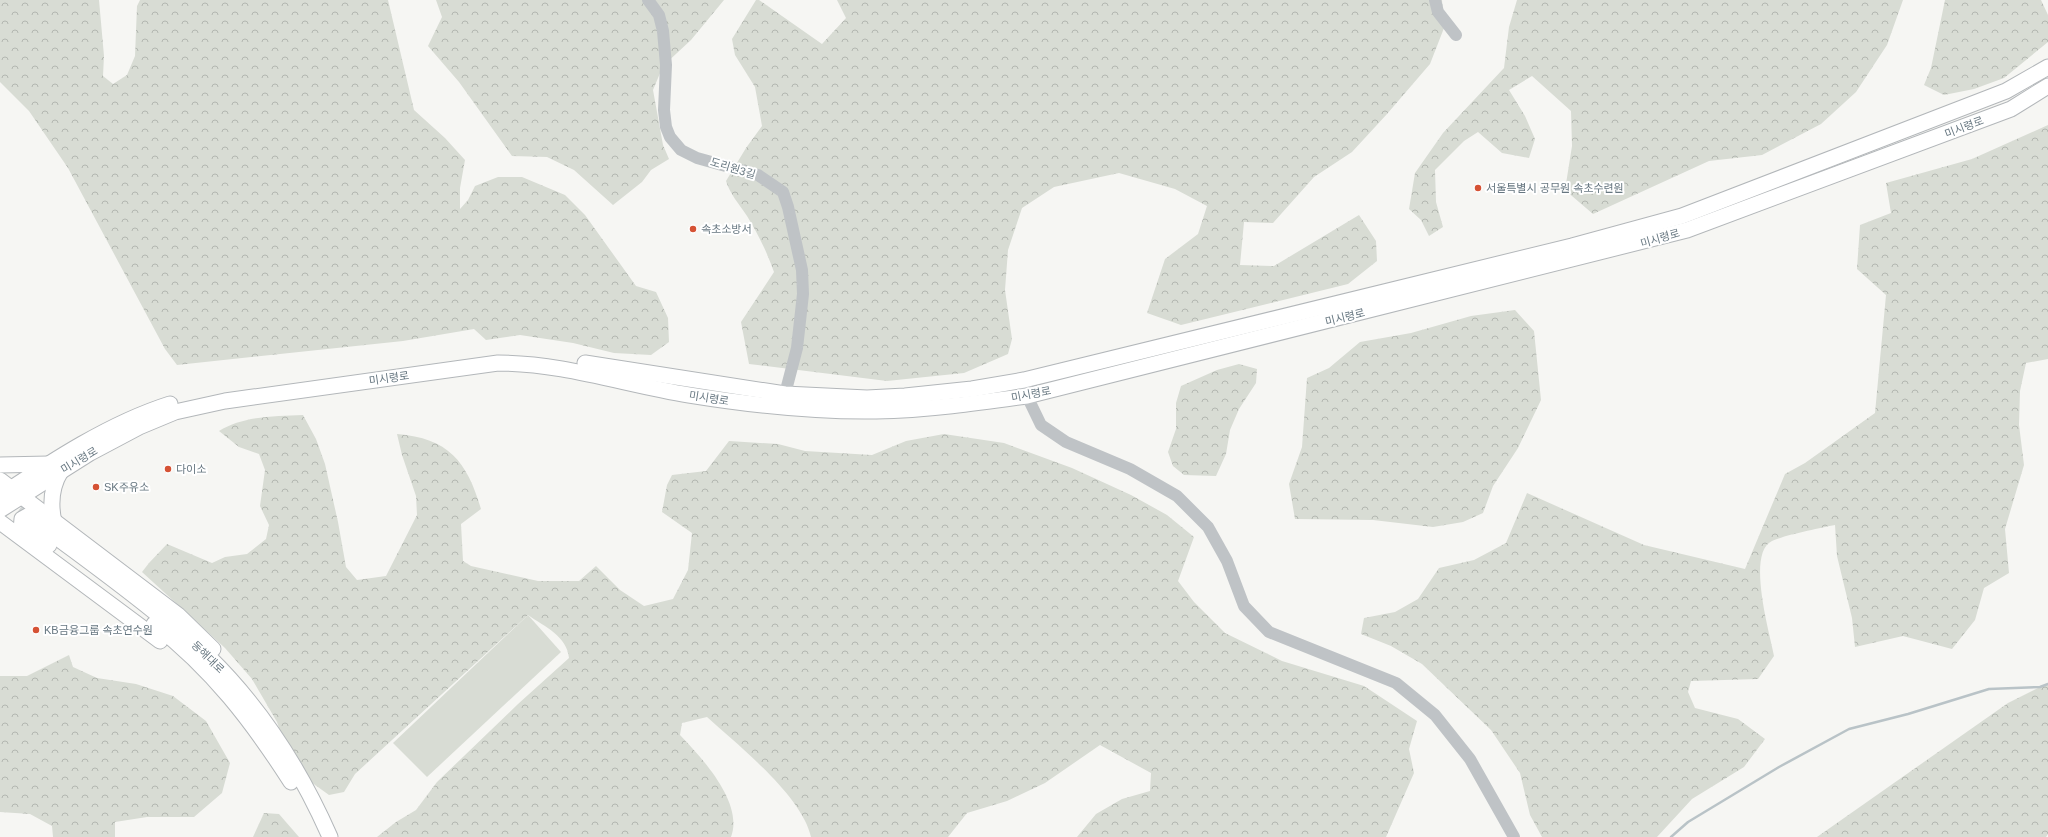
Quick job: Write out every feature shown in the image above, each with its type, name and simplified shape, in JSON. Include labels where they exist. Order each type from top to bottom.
[{"type":"main road","name":"미시령로","points":[[56,467],[112,427],[145,412],[170,404],[266,386],[490,354],[536,355],[721,386],[785,394],[867,398],[905,396],[990,387],[1024,380],[1572,246],[1682,216],[2006,91],[2048,66]]},
{"type":"main road","name":"미시령로","points":[[0,510],[8,491],[56,467],[90,453],[139,427],[169,414],[225,401],[498,363],[519,363],[557,368],[687,395],[735,402],[831,411],[877,411],[927,408],[1027,396],[1687,230],[2011,109],[2048,86]]},
{"type":"main road","points":[[0,465],[56,467],[51,508],[54,522],[178,615],[206,640],[241,681],[254,717]]},
{"type":"main road","points":[[8,491],[32,526]]},
{"type":"main road","points":[[0,522],[32,526],[54,522]]},
{"type":"main road","name":"동해대로","points":[[32,526],[163,631],[212,675],[254,717],[293,765],[330,837]]},
{"type":"main road","name":"동해대로","points":[[254,717],[295,787],[319,837]]},
{"type":"street","name":"도리원3길","points":[[648,0],[659,16],[663,31],[666,65],[665,121],[670,137],[682,150],[697,158],[758,175],[783,192],[788,207],[802,270],[804,294],[796,348],[785,394]]},
{"type":"street","points":[[1435,0],[1438,12],[1456,35]]},
{"type":"street","points":[[1024,380],[1027,396],[1040,425],[1066,442],[1130,469],[1177,496],[1208,527],[1227,561],[1244,606],[1269,632],[1396,683],[1435,714],[1470,759],[1514,837]]},
{"type":"green space","points":[[0,0],[99,0],[104,56],[103,76],[113,84],[127,75],[135,56],[137,6],[140,0],[388,0],[414,110],[445,138],[465,160],[460,188],[460,209],[468,200],[475,186],[498,177],[522,177],[565,195],[585,215],[636,286],[656,292],[668,318],[669,342],[651,355],[614,353],[573,343],[520,335],[486,340],[474,329],[403,341],[177,365],[165,349],[68,168],[29,111],[0,82]]},
{"type":"green space","points":[[436,0],[724,0],[691,40],[663,66],[653,90],[663,145],[669,159],[651,170],[642,182],[613,205],[574,170],[547,157],[512,156],[459,82],[428,46],[442,17]]},
{"type":"green space","points":[[756,0],[759,0],[822,44],[846,18],[837,0],[1442,0],[1444,28],[1430,64],[1352,152],[1314,177],[1273,223],[1244,222],[1240,265],[1274,266],[1359,215],[1376,241],[1377,261],[1348,284],[1181,325],[1147,313],[1165,259],[1198,234],[1207,206],[1175,189],[1119,173],[1054,187],[1022,208],[1008,250],[1005,290],[1012,339],[1008,354],[964,373],[887,381],[749,364],[741,322],[774,272],[759,236],[732,195],[726,181],[746,148],[762,126],[755,87],[735,55],[732,39]]},
{"type":"green space","points":[[1517,0],[1903,0],[1887,45],[1856,92],[1821,124],[1762,155],[1709,161],[1593,214],[1565,190],[1572,146],[1571,111],[1532,76],[1509,90],[1525,116],[1535,139],[1529,158],[1502,153],[1478,132],[1464,141],[1435,170],[1436,202],[1443,227],[1429,236],[1421,220],[1409,209],[1415,173],[1443,133],[1504,68],[1509,27]]},
{"type":"green space","points":[[1945,0],[2041,0],[2048,15],[2048,42],[2004,78],[1974,89],[1944,95],[1924,85],[1931,68]]},
{"type":"green space","points":[[2048,125],[2048,359],[2026,363],[2020,391],[2019,425],[2024,465],[2005,529],[2009,573],[1984,588],[1975,620],[1952,649],[1903,636],[1855,647],[1852,618],[1837,556],[1835,525],[1794,534],[1772,541],[1764,548],[1760,577],[1765,613],[1774,656],[1758,679],[1691,681],[1688,692],[1695,708],[1738,719],[1765,739],[1744,767],[1692,799],[1657,837],[1542,837],[1530,815],[1520,773],[1491,730],[1422,664],[1391,646],[1361,634],[1364,618],[1395,612],[1418,599],[1439,568],[1474,560],[1506,543],[1527,493],[1644,545],[1745,569],[1785,474],[1805,463],[1875,413],[1886,295],[1857,269],[1860,225],[1891,213],[1886,183],[1972,159]]},
{"type":"green space","points":[[1515,310],[1534,331],[1541,400],[1518,448],[1493,486],[1483,513],[1463,522],[1433,527],[1373,520],[1295,519],[1289,484],[1302,447],[1307,378],[1329,368],[1360,342],[1411,333],[1471,316]]},
{"type":"green space","points":[[1239,364],[1257,369],[1256,383],[1239,409],[1230,430],[1226,454],[1216,476],[1184,475],[1173,466],[1168,452],[1176,429],[1176,403],[1181,386],[1217,370]]},
{"type":"green space","points":[[303,415],[316,439],[325,464],[346,567],[357,580],[386,576],[417,515],[416,496],[402,455],[397,434],[415,436],[442,447],[453,455],[462,465],[469,478],[481,509],[461,524],[463,561],[471,566],[538,581],[579,581],[596,566],[620,590],[644,606],[673,599],[688,570],[692,533],[662,512],[667,485],[672,475],[706,471],[729,441],[778,444],[805,451],[872,455],[906,441],[944,434],[1004,443],[1072,468],[1131,495],[1167,515],[1194,537],[1178,581],[1194,602],[1225,633],[1282,661],[1364,686],[1417,721],[1409,749],[1414,773],[1386,837],[1077,837],[1096,814],[1122,799],[1150,791],[1151,773],[1100,745],[1045,783],[1007,801],[967,813],[948,837],[811,837],[805,821],[782,788],[751,756],[707,717],[682,723],[680,735],[709,768],[719,782],[726,796],[732,810],[733,824],[731,837],[377,837],[396,822],[416,810],[437,782],[518,704],[569,658],[567,650],[560,638],[528,615],[355,774],[344,792],[329,795],[311,782],[286,748],[277,722],[252,679],[225,648],[142,572],[167,544],[212,563],[225,557],[247,554],[266,539],[269,525],[260,506],[265,470],[259,454],[239,447],[219,431],[238,422],[260,418]]},
{"type":"green space","points":[[528,615],[561,652],[427,777],[393,743]]},
{"type":"green space","points":[[69,655],[73,667],[97,678],[136,684],[173,696],[206,721],[230,763],[222,793],[194,817],[147,817],[115,822],[115,837],[53,837],[52,826],[30,814],[0,812],[0,676],[27,676]]},
{"type":"green space","points":[[2048,683],[2048,834],[2046,837],[1817,837],[2008,703]]},
{"type":"green space","points":[[264,813],[279,814],[299,837],[253,837]]},
{"type":"waterway","points":[[1671,837],[1688,822],[1779,767],[1849,729],[1908,714],[1989,689],[2040,687],[2048,684]]},
{"type":"tunnel","points":[[0,497],[36,522]]},
{"type":"place","name":"서울특별시 공무원 속초수련원","points":[[1478,188]]},
{"type":"place","name":"속초소방서","points":[[693,229]]},
{"type":"place","name":"다이소","points":[[168,469]]},
{"type":"place","name":"SK주유소","points":[[96,487]]},
{"type":"place","name":"KB금융그룹 속초연수원","points":[[36,630]]}]
